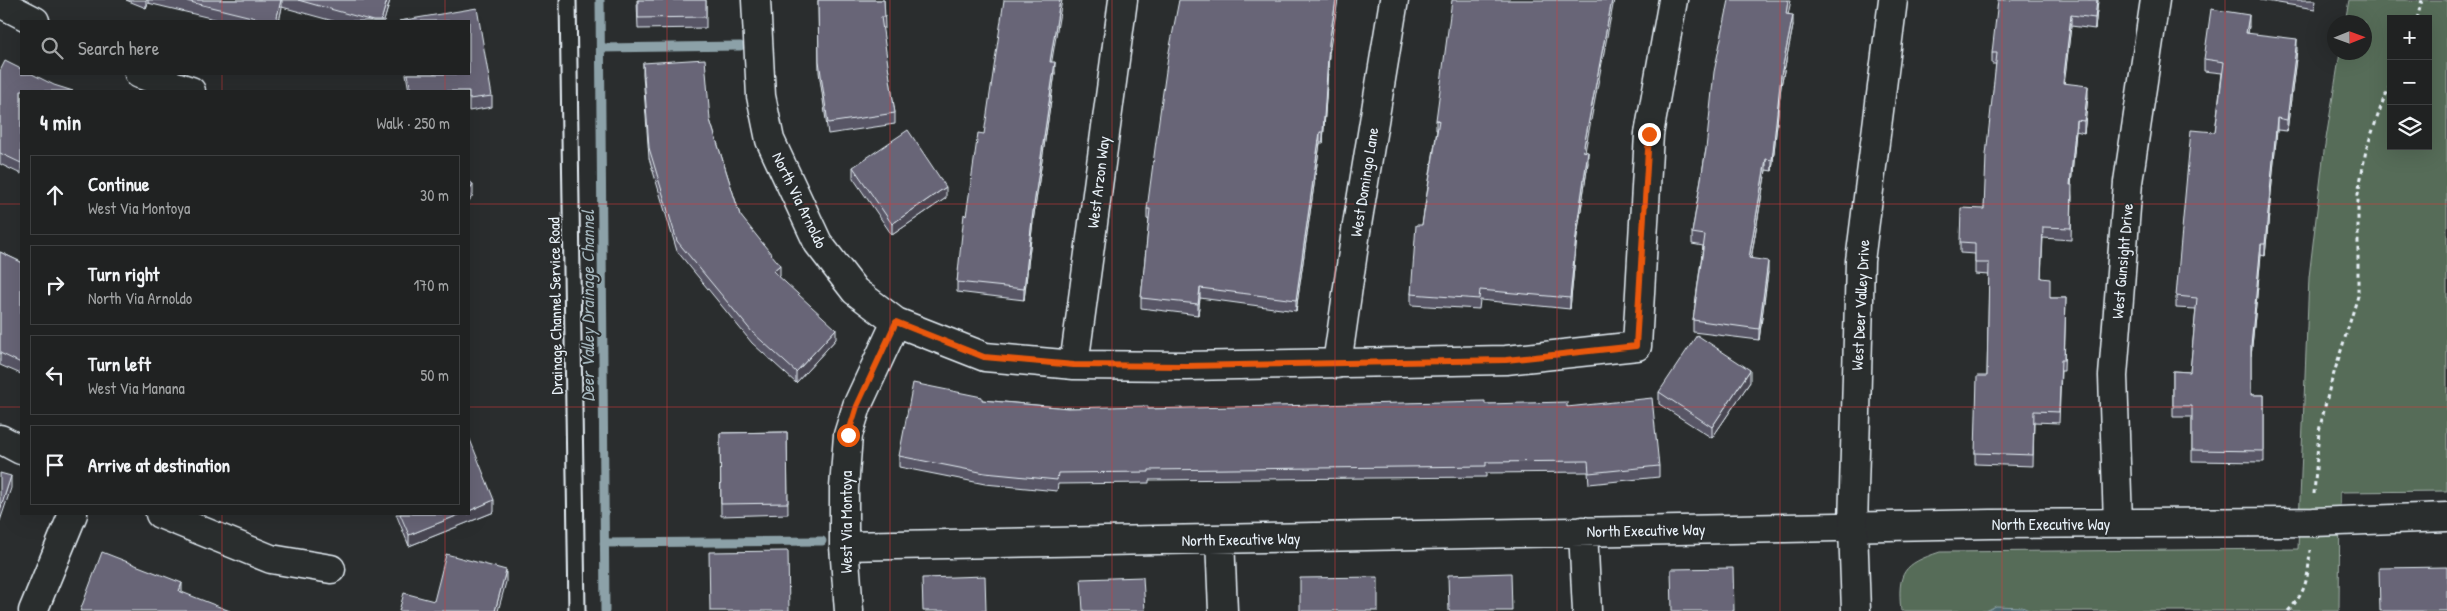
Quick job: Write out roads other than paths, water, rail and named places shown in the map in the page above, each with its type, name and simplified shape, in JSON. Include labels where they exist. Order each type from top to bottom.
[{"type":"street","name":"North Via Arnoldo","points":[[756,0],[761,96],[770,140],[818,242],[855,290],[896,322],[984,357],[1074,365],[1337,364],[1506,360],[1636,346],[1649,134],[1673,0]]},
{"type":"street","name":"West Arzon Way","points":[[1074,365],[1123,0]]},
{"type":"street","name":"West Domingo Lane","points":[[1337,364],[1356,232],[1394,0]]},
{"type":"street","name":"West Deer Valley Drive","points":[[1856,611],[1853,527],[1860,261],[1893,0]]},
{"type":"street","name":"West Gunsight Drive","points":[[2118,523],[2113,376],[2128,182],[2155,0]]},
{"type":"street","points":[[0,3],[33,20]]},
{"type":"street","points":[[142,75],[188,90]]},
{"type":"street","name":"West Via Montoya","points":[[849,611],[844,546],[844,488],[848,435],[857,406],[896,322]]},
{"type":"street","points":[[0,439],[20,449]]},
{"type":"street","points":[[33,611],[72,515]]},
{"type":"street","points":[[162,515],[271,559],[331,569]]},
{"type":"street","name":"North Executive Way","points":[[844,546],[1853,527],[2313,522],[2447,517]]},
{"type":"street","points":[[1583,532],[1587,611]]},
{"type":"street","points":[[1220,539],[1223,611]]},
{"type":"lane","name":"Drainage Channel Service Road","points":[[568,0],[577,611]]},
{"type":"water","points":[[1996,606],[2022,607],[2031,611],[1986,611]]},
{"type":"waterway","name":"Deer Valley Drainage Channel","points":[[600,0],[605,611]]},
{"type":"waterway","points":[[601,48],[740,46]]},
{"type":"waterway","points":[[604,543],[822,541]]}]
